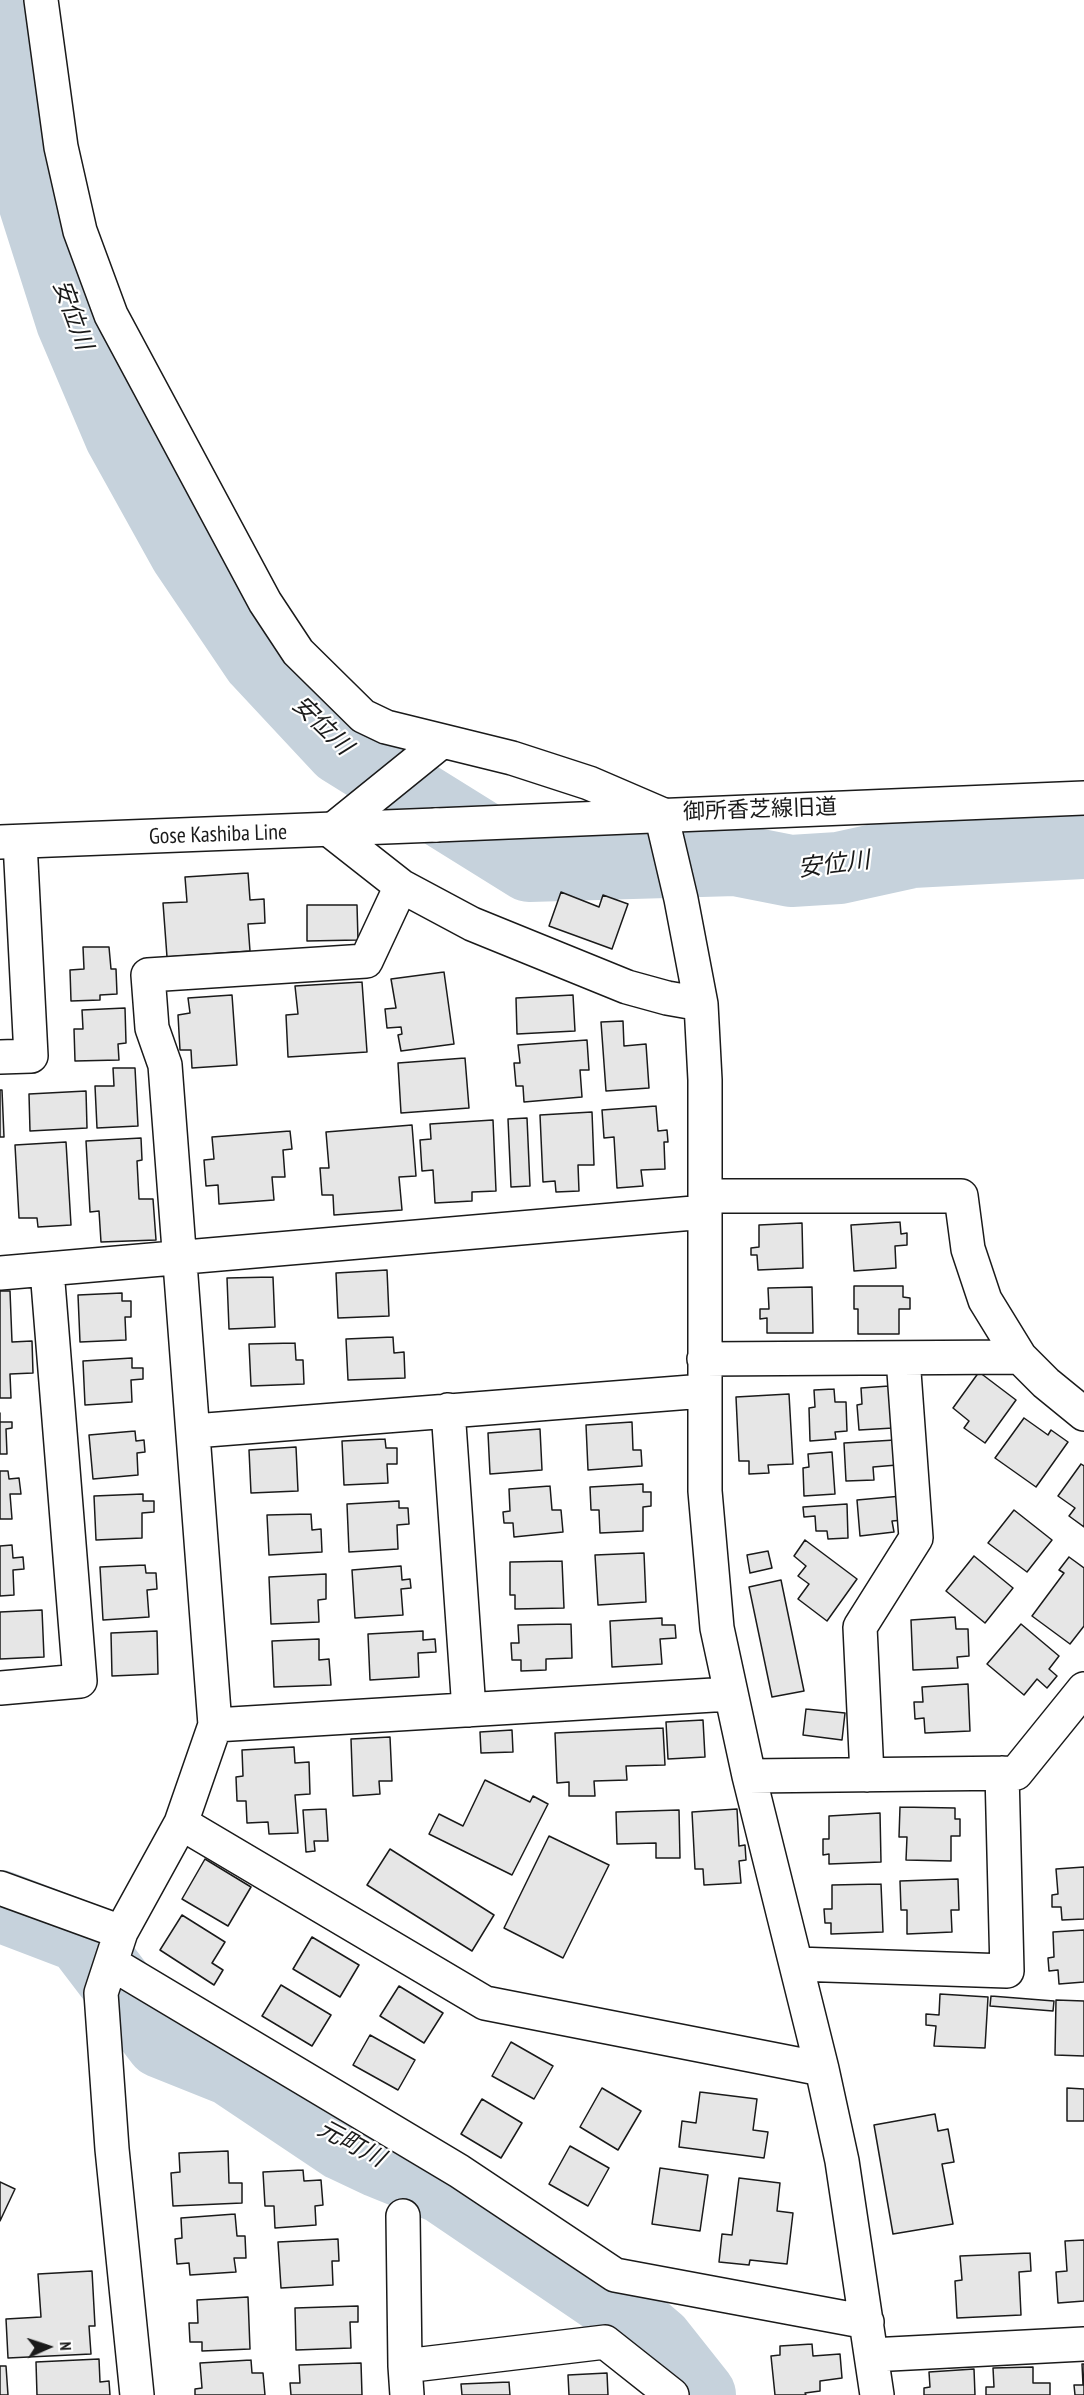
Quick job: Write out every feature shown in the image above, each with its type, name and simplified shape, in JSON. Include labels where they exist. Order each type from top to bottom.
[{"type":"street","points":[[41,0],[62,147],[80,231],[111,315],[254,582],[298,652],[363,716],[429,752],[512,758],[589,783],[663,825],[681,899],[700,1004],[705,1080],[705,1491],[710,1573],[730,1694],[822,2069],[842,2161],[876,2395]]},
{"type":"street","points":[[429,752],[331,831],[401,886],[472,924],[627,987],[700,1004]]},
{"type":"street","name":"御所香芝線旧道","points":[[436,825],[565,819],[663,825],[1084,798]]},
{"type":"street","name":"Gose Kashiba Line","points":[[10,842],[331,831],[436,825]]},
{"type":"street","points":[[0,1057],[32,1056],[10,842]]},
{"type":"street","points":[[137,2395],[111,2149],[106,1978],[121,1932],[182,1823],[215,1725],[165,1065],[152,1028],[148,975],[366,961],[401,886]]},
{"type":"street","points":[[0,1273],[178,1260],[706,1204],[961,1196],[968,1249],[985,1300],[1020,1357],[1046,1383],[1084,1414]]},
{"type":"street","points":[[0,1688],[80,1681],[47,1270]]},
{"type":"street","points":[[704,1359],[1020,1357]]},
{"type":"street","points":[[867,1775],[860,1627],[916,1538],[903,1358]]},
{"type":"street","points":[[194,1431],[704,1392]]},
{"type":"street","points":[[448,1410],[469,1710]]},
{"type":"street","points":[[749,1776],[1016,1773],[1084,1689]]},
{"type":"street","points":[[215,1725],[730,1694]]},
{"type":"street","points":[[796,1964],[1007,1971],[1002,1773]]},
{"type":"street","points":[[182,1823],[485,2003],[822,2069]]},
{"type":"street","points":[[0,1888],[121,1932]]},
{"type":"street","points":[[106,1978],[459,2171],[615,2275],[867,2322]]},
{"type":"street","points":[[404,2216],[406,2380],[605,2342],[672,2395]]},
{"type":"street","points":[[871,2355],[1084,2344]]},
{"type":"building","points":[[248,873],[250,900],[264,899],[265,923],[248,924],[250,951],[167,957],[163,903],[187,902],[185,877]]},
{"type":"building","points":[[561,892],[599,907],[603,895],[628,904],[612,949],[549,926]]},
{"type":"building","points":[[307,905],[357,905],[358,940],[307,941]]},
{"type":"building","points":[[83,947],[109,947],[111,969],[116,969],[117,994],[100,995],[100,1000],[71,1001],[70,970],[84,969]]},
{"type":"building","points":[[444,972],[454,1044],[401,1051],[398,1035],[402,1034],[401,1027],[387,1028],[385,1009],[396,1008],[391,979]]},
{"type":"building","points":[[362,982],[367,1052],[288,1057],[286,1015],[298,1014],[295,986]]},
{"type":"building","points":[[232,995],[237,1065],[192,1068],[191,1050],[180,1050],[178,1015],[190,1013],[188,998]]},
{"type":"building","points":[[573,995],[575,1031],[517,1034],[516,998]]},
{"type":"building","points":[[125,1008],[126,1043],[118,1044],[119,1060],[75,1061],[74,1029],[83,1029],[82,1010]]},
{"type":"building","points":[[623,1021],[624,1046],[646,1044],[649,1088],[606,1091],[601,1022]]},
{"type":"building","points":[[587,1040],[589,1070],[580,1070],[582,1097],[524,1102],[523,1086],[516,1086],[514,1063],[520,1063],[518,1045]]},
{"type":"building","points":[[465,1058],[469,1108],[401,1113],[398,1063]]},
{"type":"building","points":[[113,1068],[135,1068],[138,1126],[97,1128],[95,1086],[114,1086]]},
{"type":"building","points":[[0,1090],[2,1090],[4,1137],[0,1137]]},
{"type":"building","points":[[86,1091],[87,1128],[30,1131],[29,1094]]},
{"type":"building","points":[[656,1106],[658,1131],[667,1130],[668,1142],[664,1142],[665,1169],[641,1170],[643,1186],[617,1188],[614,1137],[604,1138],[602,1110]]},
{"type":"building","points":[[592,1112],[594,1165],[578,1165],[579,1191],[556,1192],[555,1181],[543,1182],[540,1115]]},
{"type":"building","points":[[527,1118],[530,1186],[511,1187],[508,1119]]},
{"type":"building","points":[[493,1120],[496,1191],[472,1192],[472,1201],[435,1203],[433,1170],[422,1171],[420,1140],[431,1139],[430,1124]]},
{"type":"building","points":[[412,1125],[416,1176],[399,1177],[402,1210],[334,1215],[333,1195],[322,1195],[320,1168],[329,1168],[326,1132]]},
{"type":"building","points":[[290,1131],[292,1149],[283,1150],[285,1177],[272,1177],[274,1200],[219,1204],[218,1185],[206,1186],[204,1160],[214,1159],[212,1137]]},
{"type":"building","points":[[141,1138],[142,1160],[137,1161],[139,1199],[153,1199],[156,1240],[101,1242],[99,1211],[90,1212],[86,1141]]},
{"type":"building","points":[[66,1142],[71,1225],[38,1227],[37,1218],[19,1218],[15,1145]]},
{"type":"building","points":[[900,1222],[901,1234],[907,1233],[907,1245],[895,1246],[896,1268],[854,1271],[851,1225]]},
{"type":"building","points":[[802,1223],[803,1268],[758,1270],[757,1255],[751,1255],[751,1248],[759,1247],[759,1225]]},
{"type":"building","points":[[387,1270],[389,1316],[338,1318],[336,1273]]},
{"type":"building","points":[[273,1277],[275,1327],[229,1329],[227,1278]]},
{"type":"building","points":[[854,1286],[903,1286],[903,1297],[910,1298],[910,1309],[899,1309],[899,1334],[858,1334],[858,1309],[854,1309]]},
{"type":"building","points":[[812,1287],[813,1333],[767,1333],[767,1318],[760,1319],[760,1309],[769,1309],[768,1288]]},
{"type":"building","points":[[0,1291],[10,1291],[12,1342],[32,1341],[33,1373],[10,1374],[11,1398],[0,1398]]},
{"type":"building","points":[[122,1293],[122,1301],[131,1301],[131,1317],[125,1317],[126,1340],[80,1342],[78,1295]]},
{"type":"building","points":[[393,1337],[394,1353],[404,1352],[405,1378],[348,1380],[346,1339]]},
{"type":"building","points":[[295,1343],[296,1360],[303,1360],[304,1384],[251,1386],[249,1344]]},
{"type":"building","points":[[132,1358],[132,1368],[143,1368],[143,1379],[131,1380],[132,1402],[85,1405],[83,1361]]},
{"type":"building","points":[[979,1372],[1016,1400],[985,1443],[964,1428],[969,1421],[953,1408]]},
{"type":"building","points":[[889,1386],[893,1428],[859,1430],[857,1405],[862,1404],[861,1388]]},
{"type":"building","points":[[834,1389],[835,1402],[846,1402],[847,1431],[835,1432],[836,1439],[810,1441],[809,1408],[815,1407],[814,1390]]},
{"type":"building","points":[[789,1394],[793,1464],[768,1465],[769,1473],[749,1474],[749,1461],[739,1461],[736,1397]]},
{"type":"building","points":[[1024,1418],[1048,1435],[1051,1430],[1068,1442],[1036,1487],[995,1458]]},
{"type":"building","points":[[0,1422],[12,1422],[12,1428],[6,1429],[7,1454],[0,1454]]},
{"type":"building","points":[[632,1422],[633,1450],[641,1450],[642,1466],[588,1470],[586,1425]]},
{"type":"building","points":[[540,1429],[542,1470],[490,1474],[488,1433]]},
{"type":"building","points":[[135,1431],[136,1441],[144,1440],[145,1452],[137,1453],[138,1475],[93,1479],[89,1435]]},
{"type":"building","points":[[385,1439],[386,1448],[397,1448],[397,1464],[387,1464],[388,1483],[344,1485],[342,1441]]},
{"type":"building","points":[[895,1440],[897,1465],[873,1467],[874,1480],[846,1481],[844,1443]]},
{"type":"building","points":[[296,1447],[298,1491],[251,1493],[249,1450]]},
{"type":"building","points":[[832,1452],[835,1494],[804,1496],[803,1468],[809,1467],[808,1454]]},
{"type":"building","points":[[1081,1464],[1084,1466],[1084,1527],[1069,1516],[1075,1508],[1058,1496]]},
{"type":"building","points":[[0,1471],[8,1471],[9,1479],[19,1478],[21,1494],[10,1494],[12,1519],[0,1519]]},
{"type":"building","points":[[643,1484],[643,1492],[651,1492],[651,1506],[643,1507],[643,1531],[600,1533],[599,1510],[591,1510],[590,1487]]},
{"type":"building","points":[[550,1486],[552,1510],[561,1510],[563,1532],[514,1537],[513,1523],[504,1523],[503,1512],[510,1511],[509,1489]]},
{"type":"building","points":[[143,1494],[143,1501],[154,1501],[154,1512],[142,1513],[142,1538],[96,1540],[94,1496]]},
{"type":"building","points":[[902,1496],[904,1520],[892,1521],[894,1532],[860,1536],[857,1500]]},
{"type":"building","points":[[399,1501],[399,1508],[408,1508],[409,1524],[397,1525],[398,1549],[349,1552],[347,1504]]},
{"type":"building","points":[[847,1504],[848,1538],[828,1539],[827,1531],[816,1531],[815,1516],[804,1517],[803,1507]]},
{"type":"building","points":[[1014,1510],[1052,1540],[1027,1572],[988,1543]]},
{"type":"building","points":[[311,1514],[312,1530],[321,1529],[322,1552],[269,1555],[267,1515]]},
{"type":"building","points":[[805,1540],[857,1579],[827,1621],[798,1599],[809,1584],[798,1576],[806,1566],[794,1556]]},
{"type":"building","points":[[12,1545],[13,1558],[23,1557],[24,1569],[13,1570],[14,1595],[0,1596],[0,1546]]},
{"type":"building","points":[[768,1551],[772,1568],[750,1573],[747,1555]]},
{"type":"building","points":[[644,1553],[646,1602],[598,1605],[595,1555]]},
{"type":"building","points":[[974,1556],[1013,1588],[985,1623],[946,1591]]},
{"type":"building","points":[[1069,1557],[1084,1568],[1084,1626],[1070,1644],[1032,1616],[1064,1573],[1059,1570]]},
{"type":"building","points":[[562,1561],[564,1608],[515,1609],[515,1595],[510,1595],[510,1562]]},
{"type":"building","points":[[145,1565],[146,1573],[156,1573],[157,1589],[147,1590],[149,1617],[103,1620],[100,1567]]},
{"type":"building","points":[[401,1566],[402,1580],[410,1579],[411,1588],[401,1589],[403,1615],[355,1618],[352,1570]]},
{"type":"building","points":[[326,1574],[326,1599],[318,1600],[319,1622],[271,1624],[269,1577]]},
{"type":"building","points":[[781,1580],[804,1691],[772,1697],[749,1587]]},
{"type":"building","points":[[42,1610],[44,1657],[0,1659],[0,1612]]},
{"type":"building","points":[[955,1617],[956,1629],[968,1629],[969,1656],[957,1657],[958,1668],[913,1670],[911,1620]]},
{"type":"building","points":[[662,1618],[662,1625],[675,1625],[676,1638],[660,1639],[662,1664],[612,1667],[610,1621]]},
{"type":"building","points":[[571,1624],[572,1658],[546,1659],[546,1670],[521,1671],[521,1660],[512,1660],[511,1643],[519,1643],[518,1625]]},
{"type":"building","points":[[1021,1624],[1059,1656],[1049,1669],[1057,1676],[1047,1688],[1037,1679],[1024,1695],[987,1664]]},
{"type":"building","points":[[157,1631],[158,1674],[112,1676],[111,1633]]},
{"type":"building","points":[[423,1631],[423,1640],[435,1639],[436,1652],[418,1653],[419,1677],[370,1680],[368,1634]]},
{"type":"building","points":[[319,1639],[319,1660],[329,1659],[331,1685],[274,1687],[272,1641]]},
{"type":"building","points":[[968,1684],[970,1731],[925,1733],[924,1718],[915,1719],[914,1702],[923,1702],[922,1687]]},
{"type":"building","points":[[806,1709],[845,1713],[842,1740],[803,1735]]},
{"type":"building","points":[[703,1720],[705,1757],[668,1759],[666,1722]]},
{"type":"building","points":[[663,1728],[665,1765],[626,1766],[627,1780],[594,1781],[595,1796],[569,1796],[569,1782],[557,1783],[555,1733]]},
{"type":"building","points":[[512,1730],[513,1752],[481,1753],[480,1732]]},
{"type":"building","points":[[390,1737],[392,1781],[379,1781],[380,1794],[353,1796],[351,1739]]},
{"type":"building","points":[[294,1747],[295,1763],[309,1762],[310,1794],[295,1795],[298,1833],[269,1834],[268,1822],[247,1823],[246,1801],[237,1801],[236,1777],[243,1776],[242,1750]]},
{"type":"building","points":[[485,1780],[530,1802],[533,1796],[548,1804],[512,1875],[429,1834],[439,1814],[463,1826]]},
{"type":"building","points":[[900,1807],[955,1808],[955,1819],[960,1819],[960,1836],[951,1836],[951,1861],[906,1860],[907,1837],[899,1837]]},
{"type":"building","points":[[326,1809],[328,1841],[314,1841],[315,1851],[306,1852],[303,1810]]},
{"type":"building","points":[[737,1809],[739,1846],[745,1845],[746,1860],[739,1861],[741,1883],[704,1885],[703,1869],[695,1869],[692,1812]]},
{"type":"building","points":[[679,1810],[680,1858],[656,1858],[656,1843],[617,1844],[616,1812]]},
{"type":"building","points":[[880,1813],[881,1862],[829,1864],[829,1854],[823,1855],[823,1839],[829,1839],[829,1816]]},
{"type":"building","points":[[549,1836],[609,1865],[563,1958],[504,1928]]},
{"type":"building","points":[[390,1849],[494,1915],[472,1951],[367,1885]]},
{"type":"building","points":[[205,1859],[251,1887],[228,1926],[182,1899]]},
{"type":"building","points":[[1084,1867],[1084,1919],[1062,1920],[1061,1907],[1052,1907],[1052,1895],[1058,1894],[1056,1869]]},
{"type":"building","points":[[958,1879],[959,1910],[951,1910],[952,1932],[907,1934],[907,1910],[901,1910],[900,1881]]},
{"type":"building","points":[[881,1884],[883,1932],[831,1934],[831,1923],[825,1923],[824,1909],[832,1909],[832,1885]]},
{"type":"building","points":[[182,1915],[225,1942],[212,1963],[223,1970],[214,1985],[160,1950]]},
{"type":"building","points":[[1084,1930],[1084,1982],[1059,1984],[1058,1970],[1049,1971],[1048,1958],[1054,1957],[1053,1932]]},
{"type":"building","points":[[312,1937],[359,1965],[340,1997],[293,1969]]},
{"type":"building","points":[[281,1985],[331,2015],[312,2046],[262,2016]]},
{"type":"building","points":[[399,1986],[443,2013],[424,2043],[380,2016]]},
{"type":"building","points":[[940,1994],[988,1997],[985,2048],[934,2046],[936,2026],[926,2025],[926,2014],[939,2015]]},
{"type":"building","points":[[991,1996],[1054,2001],[1053,2011],[990,2006]]},
{"type":"building","points":[[1056,2000],[1084,2001],[1084,2056],[1055,2055]]},
{"type":"building","points":[[370,2035],[415,2060],[398,2090],[353,2065]]},
{"type":"building","points":[[511,2042],[553,2066],[534,2099],[492,2076]]},
{"type":"building","points":[[602,2088],[641,2111],[618,2150],[580,2127]]},
{"type":"building","points":[[1067,2088],[1084,2089],[1084,2121],[1067,2121]]},
{"type":"building","points":[[700,2092],[757,2099],[753,2130],[768,2132],[764,2158],[679,2147],[682,2121],[696,2123]]},
{"type":"building","points":[[482,2099],[522,2123],[501,2158],[461,2134]]},
{"type":"building","points":[[935,2114],[938,2131],[948,2129],[954,2162],[942,2164],[953,2224],[893,2234],[874,2125]]},
{"type":"building","points":[[570,2146],[609,2168],[588,2206],[549,2184]]},
{"type":"building","points":[[228,2151],[229,2183],[242,2183],[242,2203],[173,2206],[171,2173],[180,2172],[179,2153]]},
{"type":"building","points":[[660,2168],[708,2175],[700,2231],[652,2224]]},
{"type":"building","points":[[303,2170],[304,2181],[321,2180],[323,2205],[315,2206],[316,2225],[275,2228],[274,2206],[265,2206],[263,2172]]},
{"type":"building","points":[[739,2178],[780,2183],[777,2211],[793,2213],[787,2264],[750,2260],[749,2265],[719,2262],[722,2234],[732,2235]]},
{"type":"building","points":[[0,2182],[15,2189],[0,2221]]},
{"type":"building","points":[[235,2214],[237,2236],[245,2236],[246,2258],[234,2258],[236,2272],[190,2275],[189,2263],[177,2264],[175,2239],[182,2238],[181,2218]]},
{"type":"building","points":[[338,2239],[339,2261],[332,2261],[333,2285],[281,2288],[278,2242]]},
{"type":"building","points":[[1084,2240],[1084,2301],[1058,2303],[1056,2272],[1067,2271],[1065,2241]]},
{"type":"building","points":[[1030,2253],[1031,2271],[1019,2272],[1021,2315],[957,2318],[955,2281],[962,2280],[960,2256]]},
{"type":"building","points":[[92,2271],[95,2326],[89,2326],[91,2354],[8,2358],[6,2319],[41,2317],[38,2274]]},
{"type":"building","points":[[248,2297],[250,2349],[202,2351],[202,2342],[190,2342],[189,2323],[198,2323],[197,2300]]},
{"type":"building","points":[[358,2306],[358,2322],[350,2322],[351,2348],[296,2350],[295,2308]]},
{"type":"building","points":[[812,2344],[813,2356],[840,2354],[842,2378],[820,2381],[820,2391],[805,2393],[806,2395],[775,2395],[771,2356],[780,2355],[780,2346]]},
{"type":"building","points":[[99,2359],[100,2382],[109,2381],[110,2395],[37,2395],[36,2362]]},
{"type":"building","points":[[251,2360],[252,2373],[263,2373],[265,2395],[195,2395],[195,2389],[202,2388],[200,2363]]},
{"type":"building","points":[[361,2363],[362,2395],[291,2395],[290,2383],[300,2383],[299,2365]]},
{"type":"building","points":[[1082,2364],[1084,2364],[1084,2395],[1075,2395],[1074,2385],[1083,2385]]},
{"type":"building","points":[[0,2366],[6,2366],[8,2395],[0,2395]]},
{"type":"building","points":[[1033,2367],[1033,2383],[1050,2383],[1050,2395],[986,2395],[986,2387],[994,2387],[993,2368]]},
{"type":"building","points":[[974,2369],[975,2395],[924,2395],[924,2388],[930,2387],[929,2372]]},
{"type":"building","points":[[607,2373],[608,2395],[569,2395],[568,2375]]},
{"type":"building","points":[[509,2382],[510,2395],[462,2395],[461,2384]]},
{"type":"waterway","name":"安位川","points":[[1,0],[7,55],[32,196],[72,322],[120,435],[185,552],[258,660],[341,749],[529,866],[735,860],[791,871],[839,868],[912,852],[1084,843]]},
{"type":"waterway","name":"元町川","points":[[0,1906],[81,1937],[161,2042],[231,2070],[343,2145],[443,2188],[611,2302],[658,2342],[700,2395]]}]
